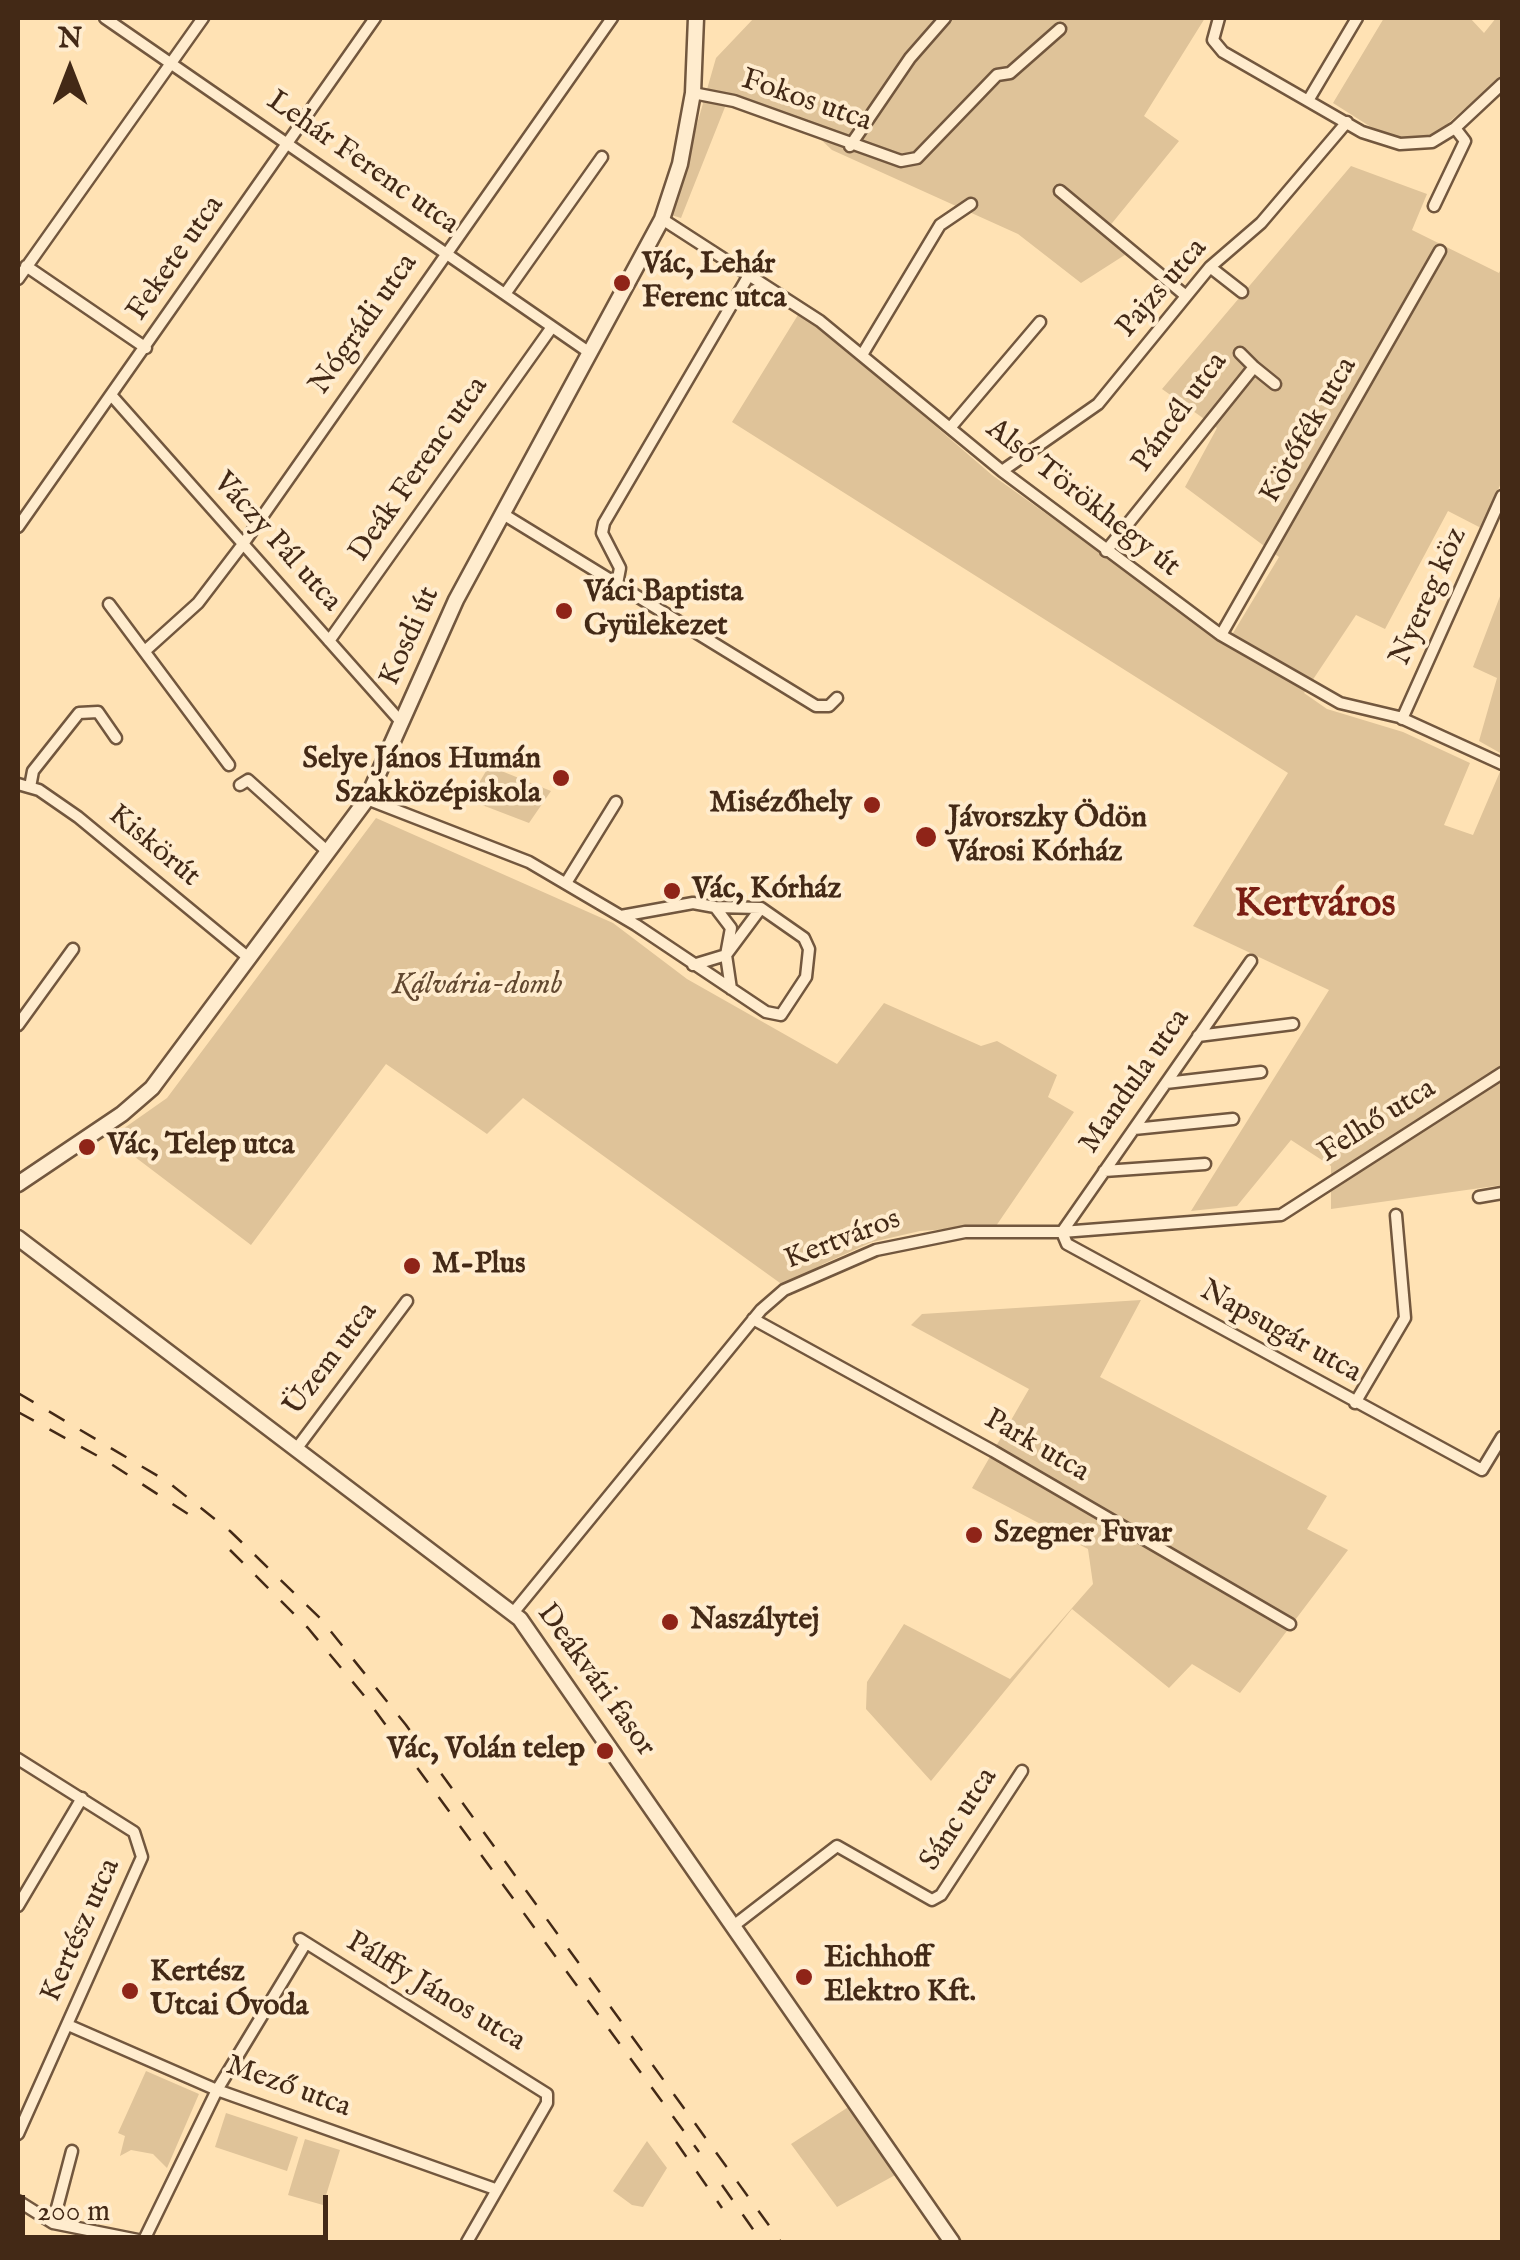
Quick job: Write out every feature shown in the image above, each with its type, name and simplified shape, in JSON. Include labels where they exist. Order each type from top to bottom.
[{"type":"street","name":"Lehár Ferenc utca","points":[[106,18],[590,354]]},
{"type":"street","points":[[18,279],[203,18]]},
{"type":"street","name":"Fekete utca","points":[[18,527],[375,18]]},
{"type":"street","name":"Nógrádi utca","points":[[146,650],[198,603],[243,544],[612,18]]},
{"type":"street","name":"Kosdi út","points":[[18,1184],[122,1114],[152,1088],[367,800],[456,600],[662,219],[680,164],[693,93],[696,18]]},
{"type":"street","points":[[850,146],[910,58],[946,18]]},
{"type":"street","points":[[1219,18],[1213,40],[1223,52],[1362,132],[1410,146],[1432,142],[1455,128],[1502,84]]},
{"type":"street","points":[[1309,99],[1357,18]]},
{"type":"street","name":"Fokos utca","points":[[693,93],[734,101],[850,146],[901,161],[917,158],[998,75],[1010,73],[1060,29]]},
{"type":"street","name":"Pajzs utca","points":[[1002,471],[1098,404],[1210,268],[1262,222],[1347,122]]},
{"type":"street","points":[[1434,206],[1465,141],[1455,128]]},
{"type":"street","points":[[506,294],[602,157]]},
{"type":"street","points":[[1060,191],[1186,296]]},
{"type":"street","points":[[862,355],[940,224],[971,204]]},
{"type":"street","name":"Alsó Törökhegy út","points":[[662,219],[750,274],[862,355],[1002,471],[1221,635],[1340,703],[1402,719],[1502,764]]},
{"type":"street","name":"Kötőfék utca","points":[[1221,635],[1440,251]]},
{"type":"street","points":[[26,266],[146,348]]},
{"type":"street","points":[[1210,268],[1242,292]]},
{"type":"street","points":[[617,584],[620,568],[602,533],[604,523],[750,274]]},
{"type":"street","points":[[950,428],[1040,322]]},
{"type":"street","name":"Deák Ferenc utca","points":[[329,641],[552,327]]},
{"type":"street","name":"Páncél utca","points":[[1106,552],[1254,367],[1240,352]]},
{"type":"street","points":[[1254,367],[1275,384]]},
{"type":"street","name":"Váczy Pál utca","points":[[112,396],[402,722]]},
{"type":"street","name":"Nyereg köz","points":[[1402,719],[1502,496]]},
{"type":"street","points":[[503,514],[816,706],[829,706],[837,698]]},
{"type":"street","points":[[108,604],[229,765]]},
{"type":"street","points":[[30,788],[33,770],[79,712],[94,709],[116,738]]},
{"type":"street","points":[[240,785],[248,780],[328,852]]},
{"type":"street","name":"Kiskörút","points":[[18,784],[78,817],[250,960]]},
{"type":"street","points":[[367,800],[512,854],[621,916],[766,1012],[781,1015],[806,978],[809,949],[804,938],[761,908],[693,903],[621,916]]},
{"type":"street","points":[[566,883],[616,802]]},
{"type":"street","points":[[715,907],[731,928],[726,955],[732,990]]},
{"type":"street","points":[[694,964],[726,955],[761,908]]},
{"type":"street","points":[[18,1025],[73,950]]},
{"type":"street","name":"Mandula utca","points":[[1062,1232],[1251,961]]},
{"type":"street","points":[[1198,1036],[1293,1024]]},
{"type":"street","points":[[1166,1082],[1261,1072]]},
{"type":"street","name":"Felhő utca","points":[[1281,1214],[1502,1073]]},
{"type":"street","points":[[1134,1128],[1233,1119]]},
{"type":"street","points":[[1104,1171],[1206,1164]]},
{"type":"street","points":[[1479,1196],[1502,1194]]},
{"type":"street","name":"Kertváros","points":[[513,1613],[753,1320],[784,1290],[876,1250],[965,1232],[1062,1232],[1281,1214]]},
{"type":"street","points":[[1355,1403],[1405,1318],[1396,1215]]},
{"type":"street","name":"Napsugár utca","points":[[1062,1232],[1067,1244],[1482,1470],[1502,1437]]},
{"type":"street","name":"Deákvári fasor","points":[[18,1238],[513,1613],[559,1672],[952,2242]]},
{"type":"street","name":"Üzem utca","points":[[296,1448],[407,1300]]},
{"type":"street","name":"Park utca","points":[[753,1320],[994,1451],[1290,1624]]},
{"type":"street","points":[[18,1759],[82,1798],[18,1906]]},
{"type":"street","name":"Sánc utca","points":[[732,1926],[837,1846],[932,1900],[941,1895],[1022,1771]]},
{"type":"street","name":"Kertész utca","points":[[18,2134],[142,1857],[134,1832],[82,1798]]},
{"type":"street","name":"Pálffy János utca","points":[[216,2090],[303,1941],[544,2088],[548,2104],[495,2189]]},
{"type":"street","name":"Mező utca","points":[[68,2025],[216,2090],[495,2189]]},
{"type":"street","points":[[18,2201],[53,2223],[143,2242],[216,2090]]},
{"type":"street","points":[[53,2223],[72,2152]]},
{"type":"street","points":[[467,2242],[495,2189]]},
{"type":"green space","points":[[754,18],[1205,18],[1144,116],[1179,141],[1104,233],[1131,251],[1081,283],[1018,234],[832,150],[817,136],[727,102],[681,218],[671,215],[716,58]]},
{"type":"green space","points":[[1384,18],[1470,18],[1484,33],[1496,18],[1502,18],[1502,76],[1431,138],[1393,141],[1333,103]]},
{"type":"green space","points":[[1351,166],[1427,194],[1412,230],[1499,273],[1502,266],[1502,481],[1481,528],[1448,511],[1385,629],[1356,615],[1304,693],[1327,709],[1403,732],[1470,763],[1444,825],[1473,835],[1502,767],[1502,1185],[1331,1209],[1331,1166],[1291,1140],[1237,1206],[1191,1211],[1329,990],[1193,926],[1288,773],[732,422],[801,310],[992,475],[1227,643],[1279,557],[1185,487],[1217,428],[1162,389]]},
{"type":"green space","points":[[1502,591],[1502,754],[1479,741],[1497,678],[1473,667]]},
{"type":"green space","points":[[489,766],[551,791],[529,823],[469,800]]},
{"type":"green space","name":"Kálvária-domb","points":[[376,818],[613,923],[687,979],[837,1064],[884,1003],[981,1046],[997,1041],[1057,1075],[1048,1097],[1074,1112],[996,1226],[920,1231],[872,1242],[823,1264],[787,1288],[523,1098],[487,1134],[386,1064],[251,1245],[110,1138],[167,1098]]},
{"type":"green space","points":[[1141,1300],[1100,1377],[1327,1496],[1307,1529],[1348,1550],[1240,1693],[1192,1664],[1169,1688],[1072,1609],[931,1781],[866,1709],[867,1682],[904,1624],[1010,1679],[1093,1584],[1088,1549],[972,1488],[1029,1389],[911,1325],[922,1314]]},
{"type":"green space","points":[[146,2071],[199,2094],[167,2168],[153,2154],[131,2150],[120,2156],[125,2136],[118,2133]]},
{"type":"green space","points":[[850,2106],[897,2174],[837,2207],[791,2144]]},
{"type":"green space","points":[[226,2113],[298,2137],[287,2171],[215,2147]]},
{"type":"green space","points":[[305,2139],[340,2150],[323,2205],[288,2195]]},
{"type":"green space","points":[[647,2141],[667,2168],[643,2207],[632,2205],[613,2191]]},
{"type":"railway","points":[[18,1393],[168,1482],[230,1531],[320,1618],[406,1725],[781,2242]]},
{"type":"railway","points":[[18,1412],[105,1460],[188,1514]]},
{"type":"railway","points":[[230,1550],[308,1628],[366,1698],[699,2152]]},
{"type":"railway","points":[[676,2142],[722,2208]]},
{"type":"railway","points":[[722,2185],[762,2242]]},
{"type":"place","name":"Vác, Lehár Ferenc utca","points":[[622,283]]},
{"type":"place","name":"Váci Baptista Gyülekezet","points":[[564,611]]},
{"type":"place","name":"Selye János Humán Szakközépiskola","points":[[561,778]]},
{"type":"place","name":"Misézőhely","points":[[872,805]]},
{"type":"place","name":"Jávorszky Ödön Városi Kórház","points":[[926,837]]},
{"type":"place","name":"Vác, Kórház","points":[[672,891]]},
{"type":"place","name":"Vác, Telep utca","points":[[87,1147]]},
{"type":"place","name":"M-Plus","points":[[412,1266]]},
{"type":"place","name":"Szegner Fuvar","points":[[974,1535]]},
{"type":"place","name":"Naszálytej","points":[[670,1622]]},
{"type":"place","name":"Vác, Volán telep","points":[[605,1751]]},
{"type":"place","name":"Eichhoff Elektro Kft.","points":[[804,1977]]},
{"type":"place","name":"Kertész Utcai Óvoda","points":[[130,1991]]},
{"type":"district","name":"Kertváros","points":[[1315,907]]}]
